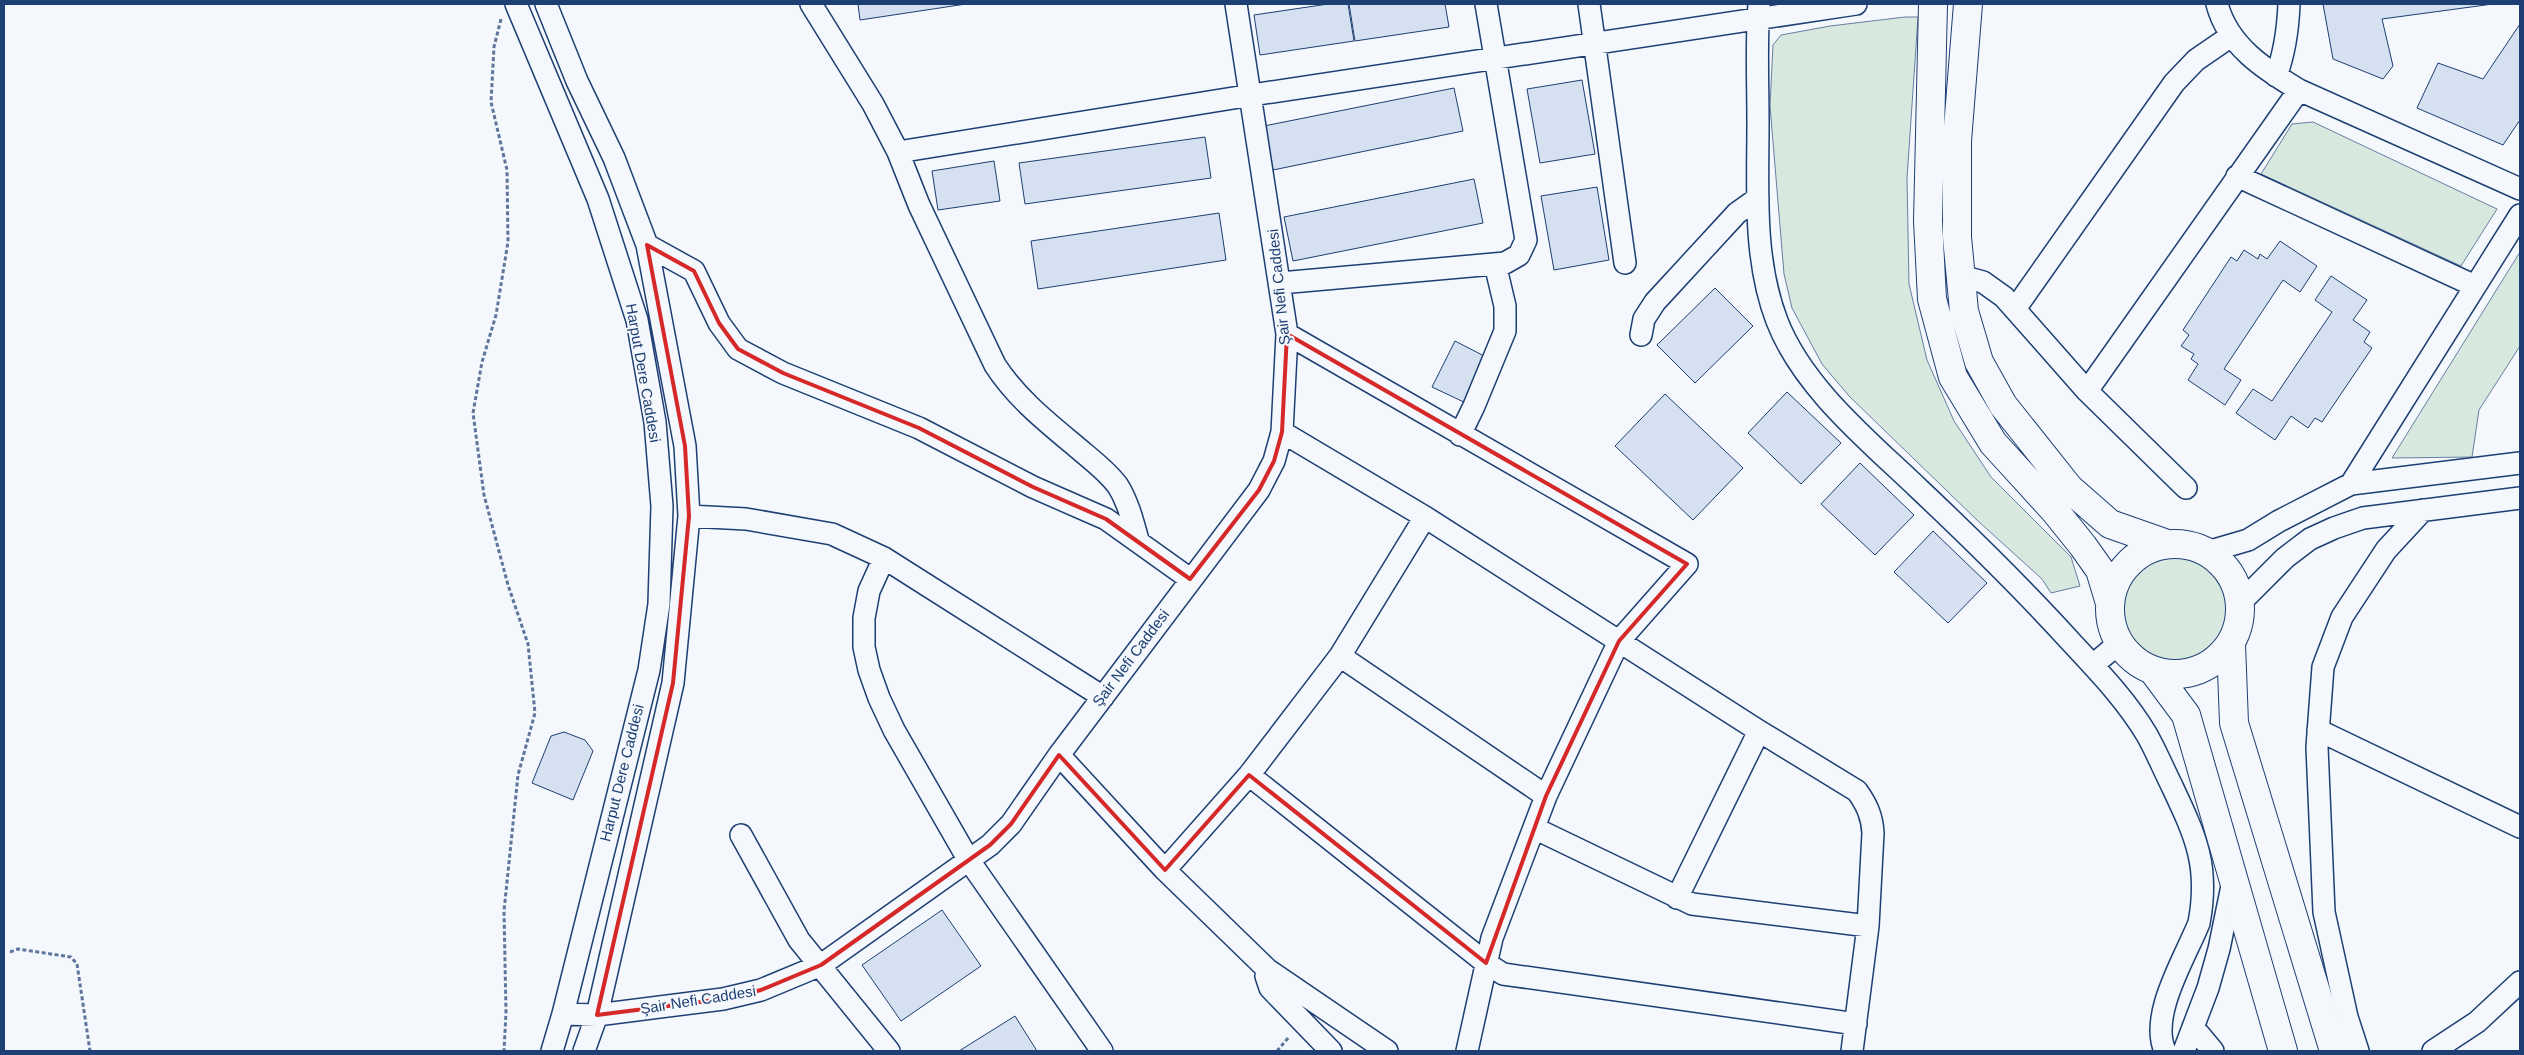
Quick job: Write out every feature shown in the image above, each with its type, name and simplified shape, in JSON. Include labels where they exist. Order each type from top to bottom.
[{"type":"main road","points":[[1934,4],[1928,230],[1932,299],[1953,378],[1993,443],[2055,511],[2100,570],[2109,600],[2110,623],[2118,644],[2134,661],[2154,672],[2176,675],[2199,670],[2218,659],[2231,644],[2239,623],[2240,603],[2235,582],[2223,565],[2207,552],[2188,544],[2167,544],[2146,549],[2129,561],[2116,579],[2109,600]]},
{"type":"main road","points":[[1968,4],[1957,141],[1957,237],[1964,311],[1979,362],[2002,405],[2069,488],[2110,524],[2167,544]]},
{"type":"main road","points":[[2231,644],[2234,723],[2334,1051]]},
{"type":"main road","points":[[2154,672],[2186,715],[2212,848],[2234,877],[2283,1051]]},
{"type":"street","name":"Harput Dere Caddesi","points":[[546,4],[577,81],[614,158],[647,245],[685,446],[689,516],[673,683],[597,1016],[584,1051]]},
{"type":"street","points":[[812,4],[873,104],[898,152],[919,205],[995,365],[1009,387],[1029,407],[1104,471],[1117,485],[1126,500],[1138,540]]},
{"type":"street","name":"Şair Nefi Caddesi","points":[[563,1014],[597,1016],[742,995],[788,980],[821,965],[990,845],[1011,824],[1059,755],[1267,477],[1277,453],[1282,432],[1287,334],[1252,95],[1236,4]]},
{"type":"street","points":[[1280,283],[1494,264],[1512,260],[1524,248],[1526,240],[1486,4]]},
{"type":"street","points":[[1589,4],[1625,263]]},
{"type":"street","points":[[898,152],[1593,43],[1759,10],[1856,4]]},
{"type":"street","points":[[2217,4],[2220,16],[2231,36],[2248,56],[2276,76],[2299,90],[2520,189]]},
{"type":"street","points":[[2276,76],[2284,57],[2288,32],[2289,4]]},
{"type":"street","name":"Harput Dere Caddesi","points":[[509,8],[598,199],[636,320],[655,422],[662,506],[659,604],[649,670],[563,1014],[552,1051]]},
{"type":"street","points":[[1759,10],[1758,198],[1760,250],[1766,287],[1777,322],[1794,355],[1814,383],[1866,438],[2014,578],[2093,665],[2126,705],[2148,737],[2188,819],[2212,848],[2203,893],[2200,923],[2161,1014],[2161,1035],[2165,1051]]},
{"type":"street","points":[[2015,309],[2174,83],[2196,60],[2231,36]]},
{"type":"street","points":[[2087,391],[2299,90]]},
{"type":"street","points":[[2237,176],[2475,286]]},
{"type":"street","points":[[1641,335],[1644,319],[1655,302],[1737,213],[1758,198]]},
{"type":"street","points":[[2351,484],[2520,215]]},
{"type":"street","points":[[647,245],[694,271],[719,323],[738,350],[783,373],[919,428],[1033,487],[1106,519],[1138,540],[1190,579]]},
{"type":"street","points":[[1460,435],[1474,406],[1504,331],[1505,306],[1494,264]]},
{"type":"street","points":[[1961,276],[1994,289],[2015,309],[2087,391],[2186,488]]},
{"type":"street","points":[[1287,334],[1687,564],[1618,641],[1546,796],[1492,938],[1467,1051]]},
{"type":"street","points":[[1282,432],[1425,517],[1758,731],[1857,791],[1866,803],[1872,818],[1873,833],[1868,926],[1852,1051]]},
{"type":"street","points":[[2207,552],[2248,540],[2279,521],[2351,484],[2520,464]]},
{"type":"street","points":[[2240,603],[2285,558],[2310,539],[2363,518],[2520,498]]},
{"type":"street","points":[[2358,1051],[2347,1017],[2324,912],[2318,730],[2323,667],[2342,617],[2386,550],[2423,510]]},
{"type":"street","points":[[689,516],[746,519],[832,534],[857,544],[884,558],[1103,697]]},
{"type":"street","points":[[1165,870],[1249,775],[1340,656],[1425,517]]},
{"type":"street","points":[[884,558],[869,591],[864,618],[864,647],[869,670],[894,730],[968,859],[1102,1051]]},
{"type":"street","points":[[2093,665],[2118,644]]},
{"type":"street","points":[[1340,656],[1546,796]]},
{"type":"street","points":[[2318,730],[2520,828]]},
{"type":"street","points":[[1677,898],[1758,731]]},
{"type":"street","points":[[1059,755],[1165,870],[1268,970],[1387,1051]]},
{"type":"street","points":[[1249,775],[1494,970],[1512,977],[1856,1024]]},
{"type":"street","points":[[1534,828],[1677,898],[1704,907],[1868,926]]},
{"type":"street","points":[[742,835],[796,934],[889,1051]]},
{"type":"street","points":[[2184,1051],[2220,949],[2234,877]]},
{"type":"street","points":[[1268,970],[1266,976],[1270,988],[1331,1051]]},
{"type":"street","points":[[2432,1051],[2477,1022],[2520,982]]},
{"type":"street","points":[[2193,1026],[2212,1051]]},
{"type":"path","points":[[504,1051],[506,1012],[504,911],[518,775],[535,713],[528,644],[508,584],[484,495],[473,414],[482,362],[496,314],[508,242],[507,170],[491,102],[494,47],[509,8]]},
{"type":"path","points":[[10,952],[18,949],[71,957],[77,964],[90,1051]]},
{"type":"highlighted area","points":[[647,245],[694,271],[719,323],[738,349],[783,373],[919,428],[1033,487],[1106,519],[1190,579],[1259,490],[1274,461],[1282,432],[1287,334],[1687,564],[1619,641],[1546,796],[1486,963],[1249,775],[1165,870],[1059,755],[1011,824],[990,845],[821,965],[761,990],[723,999],[597,1015],[673,683],[689,516],[685,446]]},
{"type":"shaded area","points":[[1918,17],[1907,178],[1909,284],[1927,360],[1954,421],[1991,477],[2071,557],[2080,586],[2051,593],[2042,579],[1978,521],[1849,396],[1822,364],[1792,308],[1784,274],[1770,106],[1773,45],[1781,35],[1830,26]]},
{"type":"shaded area","points":[[2313,122],[2497,209],[2461,266],[2261,174],[2292,124]]},
{"type":"shaded area","points":[[2520,252],[2520,346],[2479,410],[2472,457],[2392,458]]},
{"type":"shaded area","points":[[2172,557],[2193,561],[2211,573],[2223,591],[2227,612],[2223,633],[2211,651],[2193,663],[2172,667],[2151,663],[2133,651],[2121,633],[2117,612],[2121,591],[2133,573],[2151,561]]},
{"type":"building","points":[[858,4],[966,4],[860,20]]},
{"type":"building","points":[[1328,4],[1348,4],[1354,41],[1260,55],[1254,15]]},
{"type":"building","points":[[1349,4],[1445,4],[1449,27],[1355,41]]},
{"type":"building","points":[[2323,4],[2493,4],[2382,19],[2393,66],[2383,79],[2333,59]]},
{"type":"building","points":[[2520,24],[2520,120],[2503,145],[2417,108],[2438,63],[2483,79]]},
{"type":"building","points":[[1582,80],[1595,154],[1540,163],[1527,89]]},
{"type":"building","points":[[1454,88],[1463,131],[1273,170],[1264,126]]},
{"type":"building","points":[[1205,137],[1211,178],[1025,204],[1019,163]]},
{"type":"building","points":[[994,161],[1000,201],[938,210],[932,171]]},
{"type":"building","points":[[1474,179],[1483,223],[1293,261],[1284,217]]},
{"type":"building","points":[[1597,187],[1609,260],[1554,270],[1541,196]]},
{"type":"building","points":[[1219,213],[1226,260],[1038,289],[1031,241]]},
{"type":"building","points":[[2280,241],[2317,266],[2300,292],[2283,280],[2224,369],[2241,380],[2225,405],[2188,380],[2198,364],[2191,359],[2194,354],[2181,346],[2189,335],[2183,330],[2231,257],[2237,261],[2244,250],[2258,259],[2260,254],[2267,259]]},
{"type":"building","points":[[2331,276],[2367,300],[2353,320],[2370,332],[2364,342],[2372,348],[2322,422],[2315,418],[2308,428],[2291,416],[2275,440],[2236,413],[2253,389],[2272,401],[2332,312],[2315,300]]},
{"type":"building","points":[[1715,288],[1753,326],[1695,383],[1657,345]]},
{"type":"building","points":[[1455,341],[1490,359],[1468,404],[1432,387]]},
{"type":"building","points":[[1787,392],[1841,443],[1801,484],[1748,433]]},
{"type":"building","points":[[1665,394],[1743,468],[1693,520],[1615,446]]},
{"type":"building","points":[[1860,463],[1914,515],[1875,555],[1821,504]]},
{"type":"building","points":[[1933,531],[1987,583],[1948,623],[1894,572]]},
{"type":"building","points":[[564,732],[585,740],[593,751],[573,800],[532,783],[551,736]]},
{"type":"building","points":[[942,910],[981,966],[901,1021],[862,965]]},
{"type":"building","points":[[1015,1016],[1037,1051],[959,1051]]}]
